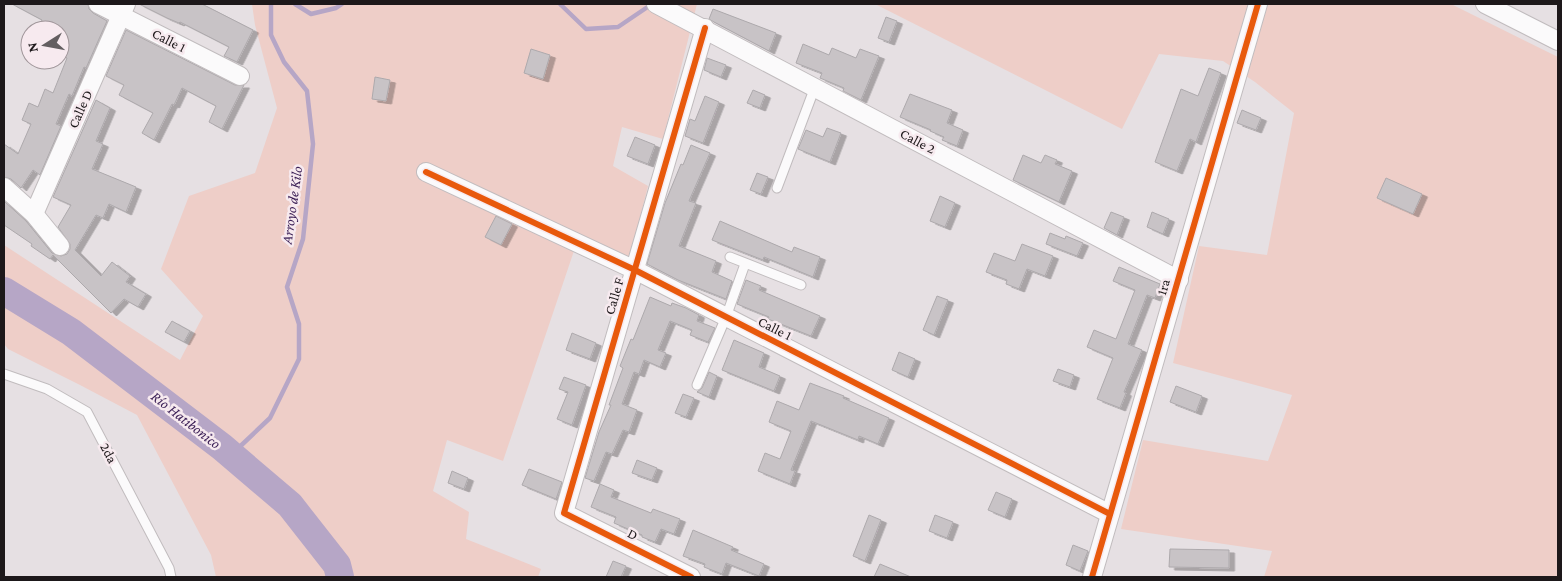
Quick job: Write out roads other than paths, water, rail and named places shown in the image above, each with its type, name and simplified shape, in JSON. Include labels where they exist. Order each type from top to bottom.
[{"type":"street","name":"Calle 1","points":[[98,4],[123,9],[240,76]]},
{"type":"street","name":"1ra","points":[[1092,577],[1258,4]]},
{"type":"street","points":[[1485,4],[1558,41]]},
{"type":"street","name":"Calle 2","points":[[658,5],[705,28],[1178,280]]},
{"type":"street","name":"Calle D","points":[[34,214],[123,9]]},
{"type":"street","name":"Calle F","points":[[564,513],[705,28]]},
{"type":"street","name":"Calle 1","points":[[426,172],[635,270],[1110,514]]},
{"type":"street","points":[[4,188],[34,214],[60,246]]},
{"type":"street","name":"D","points":[[564,513],[692,577]]},
{"type":"lane","points":[[777,188],[815,87]]},
{"type":"lane","points":[[730,257],[801,285]]},
{"type":"lane","points":[[697,385],[726,317],[745,264]]},
{"type":"lane","name":"2da","points":[[4,374],[47,389],[87,412],[169,568],[171,577]]},
{"type":"waterway","name":"Arroyo de Kilo","points":[[231,455],[270,418],[299,359],[299,324],[287,287],[303,239],[313,144],[307,91],[284,62],[271,35],[271,4]]},
{"type":"waterway","name":"Arroyo de Kilo","points":[[295,4],[311,14],[336,8],[342,4]]},
{"type":"waterway","name":"Arroyo de Kilo","points":[[560,4],[586,29],[618,27],[652,4]]},
{"type":"waterway","name":"Río Hatibonico","points":[[4,291],[71,332],[222,447],[290,505],[337,565],[340,577]]}]
